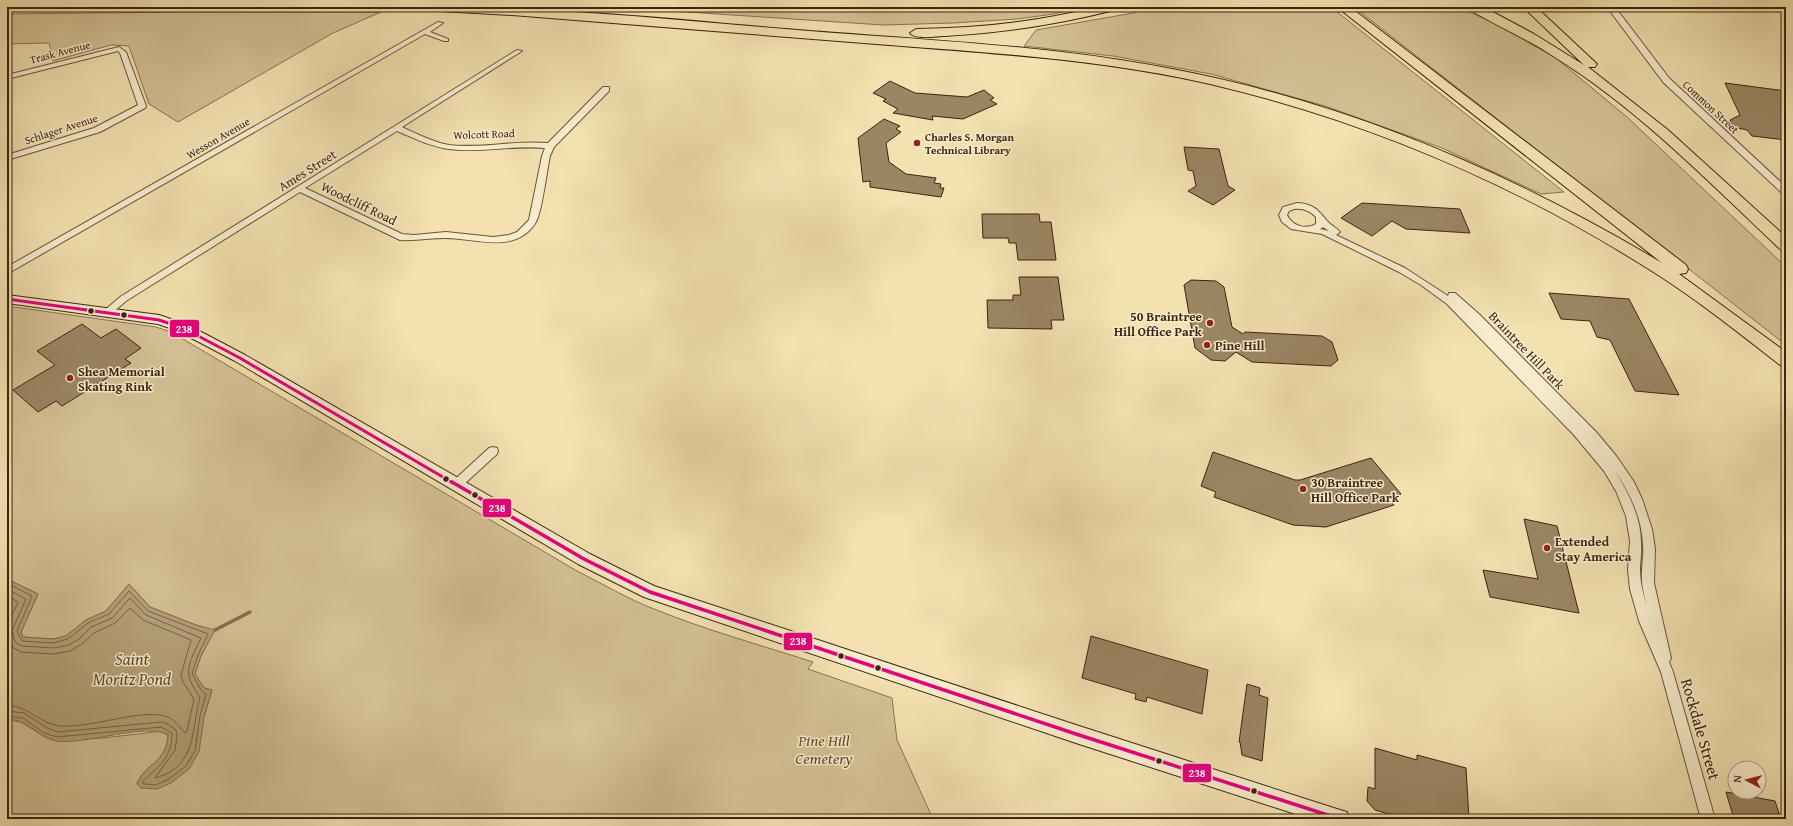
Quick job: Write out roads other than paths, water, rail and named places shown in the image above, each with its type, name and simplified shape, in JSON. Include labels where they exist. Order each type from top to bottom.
[{"type":"highway","points":[[440,7],[489,9],[1025,52],[1105,61],[1212,80],[1322,111],[1379,130],[1450,159],[1568,216],[1626,248],[1675,279],[1719,310],[1786,361]]},
{"type":"highway","points":[[731,28],[882,33],[951,32],[1040,22],[1111,7]]},
{"type":"highway","points":[[1343,7],[1786,352]]},
{"type":"highway","points":[[1472,7],[1528,35],[1584,70],[1687,156],[1786,246]]},
{"type":"highway","points":[[1529,7],[1659,126],[1687,156]]},
{"type":"main road","points":[[7,299],[159,320],[190,331],[240,358],[584,559],[628,582],[662,597],[1340,819]]},
{"type":"street","name":"Common Street","points":[[1611,7],[1650,61],[1670,85],[1786,192]]},
{"type":"street","name":"Common Street","points":[[1618,7],[1625,18],[1629,30]]},
{"type":"street","name":"Wesson Avenue","points":[[7,271],[440,23]]},
{"type":"street","points":[[425,32],[446,40]]},
{"type":"street","name":"Trask Avenue","points":[[7,77],[118,49],[123,52],[142,106]]},
{"type":"street","name":"Ames Street","points":[[108,312],[124,299],[519,51]]},
{"type":"street","name":"Woodcliff Road","points":[[300,189],[400,237],[414,238],[446,235],[488,240],[505,239],[520,234],[532,223],[546,156],[550,146],[606,89]]},
{"type":"street","name":"Schlager Avenue","points":[[7,158],[97,130],[142,106]]},
{"type":"street","name":"Wolcott Road","points":[[397,128],[433,143],[448,147],[523,144],[550,146]]},
{"type":"street","name":"Braintree Hill Park","points":[[1636,553],[1635,534],[1630,510],[1617,483],[1603,461],[1584,439],[1462,312],[1437,292],[1408,274],[1324,232],[1297,228],[1288,223],[1284,217],[1286,209],[1293,206],[1305,207],[1315,212],[1330,229],[1413,270],[1454,296],[1476,316],[1590,433],[1616,463],[1633,490],[1646,525],[1649,558]]},
{"type":"street","points":[[1307,229],[1318,226],[1321,221],[1320,217]]},
{"type":"street","points":[[456,485],[493,451]]},
{"type":"street","name":"Rockdale Street","points":[[1636,553],[1634,570],[1636,589],[1646,621],[1667,672]]},
{"type":"street","name":"Rockdale Street","points":[[1649,558],[1648,585],[1661,634],[1667,672],[1708,819]]},
{"type":"water","name":"Saint Moritz Pond","points":[[7,579],[38,594],[21,632],[23,637],[53,639],[66,636],[86,620],[106,611],[129,584],[150,607],[196,625],[215,630],[201,656],[195,674],[204,688],[212,690],[204,717],[199,752],[189,769],[171,783],[157,789],[141,788],[137,784],[145,771],[164,752],[168,735],[159,732],[146,731],[83,740],[57,741],[44,736],[20,722],[7,720]]},
{"type":"waterway","points":[[215,630],[250,612]]},
{"type":"place","name":"Charles S. Morgan Technical Library","points":[[917,143]]},
{"type":"place","name":"50 Braintree Hill Office Park","points":[[1210,323]]},
{"type":"place","name":"Pine Hill","points":[[1207,345]]},
{"type":"place","name":"Shea Memorial Skating Rink","points":[[70,378]]},
{"type":"place","name":"30 Braintree Hill Office Park","points":[[1303,489]]},
{"type":"place","name":"Extended Stay America","points":[[1547,548]]},
{"type":"park label","name":"Pine Hill Cemetery","points":[[824,749]]}]
